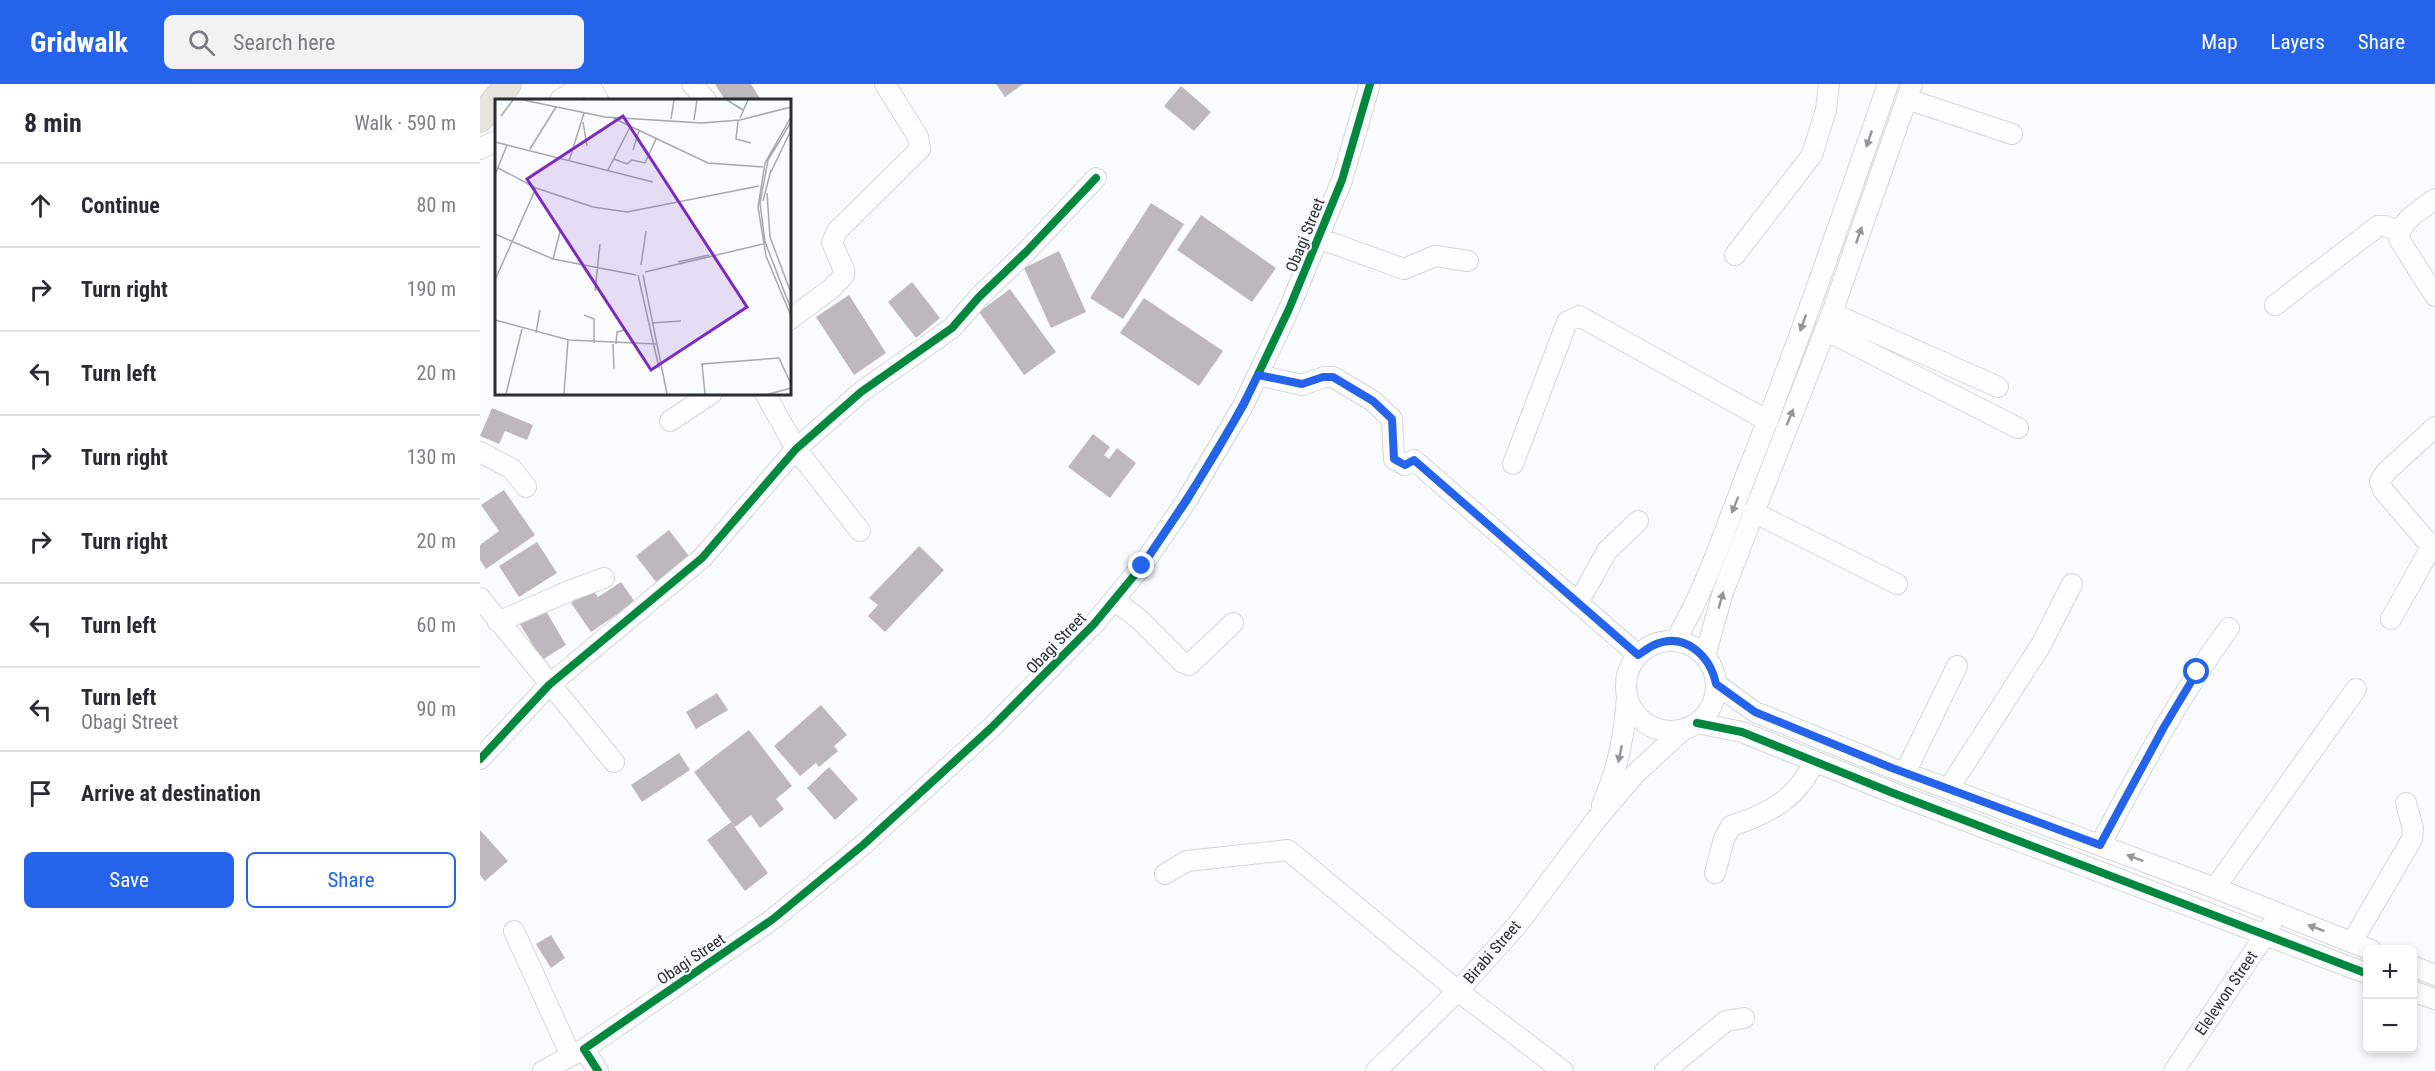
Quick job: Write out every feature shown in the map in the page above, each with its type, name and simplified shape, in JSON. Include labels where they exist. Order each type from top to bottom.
[{"type":"main road","points":[[480,119],[495,103]]},
{"type":"street","points":[[562,99],[587,84],[597,99]]},
{"type":"street","points":[[692,84],[705,99]]},
{"type":"street","points":[[790,319],[839,281],[844,270],[832,243],[837,231],[920,149],[918,137],[885,84]]},
{"type":"street","name":"Obagi Street","points":[[543,1071],[577,1052],[773,919],[863,845],[991,728],[1094,624],[1142,566],[1187,500],[1243,406],[1289,309],[1342,180],[1370,84]]},
{"type":"street","points":[[1735,255],[1812,155],[1827,110],[1829,84]]},
{"type":"street","points":[[1675,641],[1703,585],[1768,421],[1888,84]]},
{"type":"street","points":[[1705,656],[1723,592],[1829,322],[1909,91],[2012,134]]},
{"type":"street","points":[[480,149],[495,142]]},
{"type":"street","points":[[480,759],[549,685],[702,558],[796,449],[861,392],[952,328],[979,297],[1026,252],[1096,178]]},
{"type":"street","points":[[2435,199],[2404,224],[2399,231],[2399,239],[2435,296]]},
{"type":"street","points":[[2275,304],[2378,226],[2399,231]]},
{"type":"street","points":[[1318,238],[1404,269],[1423,263],[1435,256],[1467,261]]},
{"type":"street","points":[[1513,464],[1567,322],[1579,316],[1768,421]]},
{"type":"street","points":[[1829,322],[1998,387]]},
{"type":"street","points":[[1829,322],[2018,428]]},
{"type":"street","points":[[1258,375],[1302,384],[1323,377],[1333,377],[1373,401],[1392,419],[1394,459],[1405,465],[1414,460],[1638,655]]},
{"type":"street","points":[[670,421],[710,394]]},
{"type":"street","points":[[766,394],[796,449],[860,531]]},
{"type":"street","points":[[2391,619],[2429,551],[2430,545],[2384,490],[2380,481],[2386,472],[2435,427]]},
{"type":"street","points":[[480,452],[512,469],[526,487]]},
{"type":"street","points":[[1753,512],[1897,584]]},
{"type":"street","points":[[1578,603],[1607,551],[1638,521]]},
{"type":"street","points":[[498,622],[604,578]]},
{"type":"street","points":[[1949,788],[2041,645],[2072,584]]},
{"type":"street","points":[[480,598],[614,762]]},
{"type":"street","points":[[1114,600],[1140,620],[1182,662],[1189,665],[1233,623]]},
{"type":"street","points":[[2100,845],[2164,727],[2197,672],[2229,628]]},
{"type":"street","points":[[1596,822],[1617,766],[1625,732],[1626,681],[1630,667],[1638,655],[1655,644],[1675,641],[1696,649],[1705,656],[1713,669],[1716,684],[1714,699],[1707,712],[1690,726]]},
{"type":"street","points":[[1905,772],[1957,666]]},
{"type":"street","points":[[1716,684],[1755,712],[1905,772],[2215,888],[2363,947]]},
{"type":"street","points":[[2215,888],[2356,689]]},
{"type":"street","points":[[1627,696],[1632,709],[1647,725],[1669,732],[1690,726],[1742,732],[2363,972]]},
{"type":"street","name":"Birabi Street","points":[[1376,1071],[1458,991],[1518,924],[1635,774],[1690,726]]},
{"type":"street","points":[[1715,873],[1724,839],[1731,826],[1770,811],[1796,791],[1808,777],[1814,761]]},
{"type":"street","points":[[2352,942],[2412,839],[2413,829],[2406,803]]},
{"type":"street","points":[[1165,874],[1186,861],[1288,850],[1458,991],[1561,1070]]},
{"type":"street","name":"Elelewon Street","points":[[2174,1071],[2279,914]]},
{"type":"street","points":[[514,931],[577,1052],[598,1071]]},
{"type":"street","points":[[2417,968],[2435,975]]},
{"type":"street","points":[[2417,993],[2435,999]]},
{"type":"street","points":[[1665,1071],[1726,1021],[1744,1018]]},
{"type":"building","points":[[715,84],[751,84],[760,99],[724,99]]},
{"type":"building","points":[[996,84],[1023,84],[1005,97]]},
{"type":"building","points":[[1181,86],[1211,112],[1194,131],[1164,106]]},
{"type":"building","points":[[1151,203],[1184,224],[1123,319],[1090,298]]},
{"type":"building","points":[[1201,215],[1276,268],[1252,302],[1177,250]]},
{"type":"building","points":[[1059,251],[1086,312],[1051,328],[1024,268]]},
{"type":"building","points":[[912,282],[940,318],[916,338],[888,302]]},
{"type":"building","points":[[1010,289],[1056,352],[1024,375],[979,312]]},
{"type":"building","points":[[849,295],[886,353],[854,375],[816,317]]},
{"type":"building","points":[[1144,298],[1223,351],[1199,386],[1120,333]]},
{"type":"building","points":[[492,408],[533,425],[527,440],[505,431],[499,444],[480,436]]},
{"type":"building","points":[[1093,434],[1110,447],[1104,455],[1109,459],[1117,448],[1136,463],[1110,498],[1068,467]]},
{"type":"building","points":[[504,490],[535,535],[486,569],[480,560],[480,545],[499,531],[481,505]]},
{"type":"building","points":[[669,530],[689,556],[656,582],[636,556]]},
{"type":"building","points":[[537,542],[557,573],[519,597],[499,566]]},
{"type":"building","points":[[919,546],[944,570],[885,632],[868,616],[878,605],[869,598]]},
{"type":"building","points":[[621,582],[635,602],[591,632],[571,603],[591,588],[598,597]]},
{"type":"building","points":[[543,606],[566,645],[542,660],[518,621]]},
{"type":"building","points":[[717,693],[728,710],[696,729],[686,712]]},
{"type":"building","points":[[821,705],[847,735],[834,746],[838,751],[819,767],[816,763],[800,776],[774,746]]},
{"type":"building","points":[[749,730],[792,786],[776,799],[784,809],[760,828],[751,815],[735,827],[694,772]]},
{"type":"building","points":[[679,753],[690,770],[642,802],[631,785]]},
{"type":"building","points":[[829,767],[858,799],[835,820],[807,788]]},
{"type":"building","points":[[731,822],[768,873],[745,891],[707,840]]},
{"type":"building","points":[[480,830],[508,861],[485,881],[480,875]]},
{"type":"building","points":[[551,935],[565,958],[551,968],[536,944]]},
{"type":"cycle path","points":[[598,1071],[584,1049],[773,919],[863,845],[991,728],[1094,624],[1142,566],[1187,500],[1243,406],[1289,309],[1342,180],[1370,84]]},
{"type":"cycle path","points":[[480,759],[549,685],[702,558],[796,449],[861,392],[952,328],[979,297],[1026,252],[1096,178]]},
{"type":"cycle path","points":[[1697,723],[1742,732],[1893,793],[2363,972]]},
{"type":"route","points":[[1142,566],[1187,500],[1243,406],[1258,375],[1302,384],[1323,377],[1333,377],[1373,401],[1392,419],[1394,459],[1405,465],[1414,460],[1638,655],[1655,644],[1675,641],[1686,644],[1705,656],[1713,669],[1716,684],[1755,712],[1892,768],[2100,845],[2164,727],[2197,672]]}]
